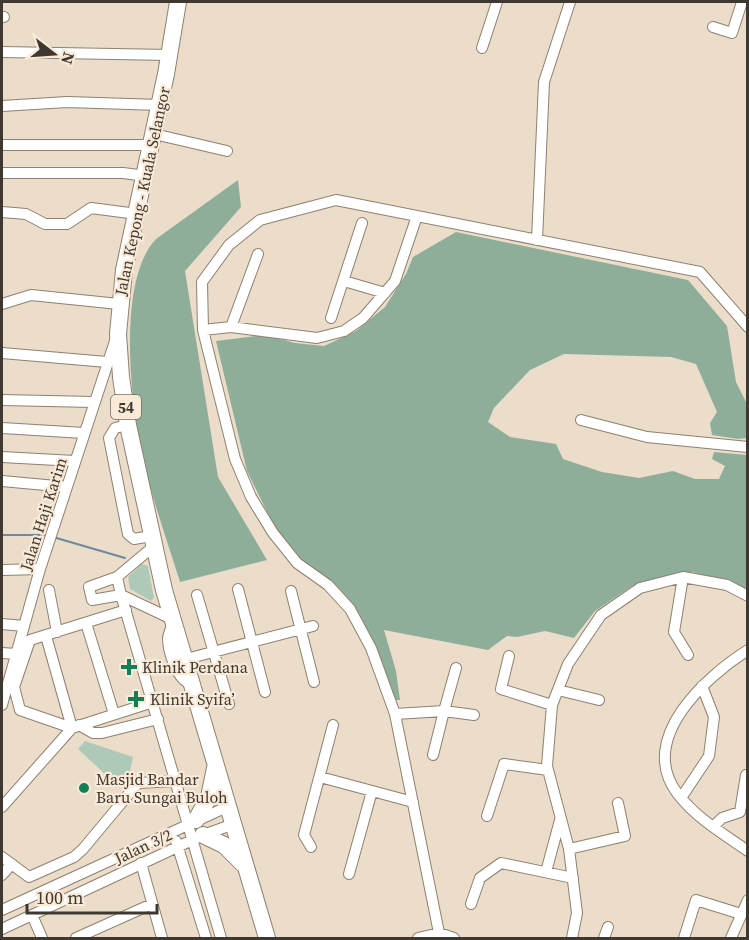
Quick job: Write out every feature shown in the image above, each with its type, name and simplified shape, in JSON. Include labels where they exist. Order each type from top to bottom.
[{"type":"highway","name":"Jalan Kepong - Kuala Selangor","points":[[178,2],[146,176],[124,270],[119,304],[118,334],[128,425],[153,541],[267,939]]},
{"type":"highway","points":[[215,758],[214,778],[209,797],[195,829],[233,852],[247,870]]},
{"type":"street","points":[[482,48],[497,2]]},
{"type":"street","points":[[537,240],[544,82],[570,2]]},
{"type":"street","points":[[713,27],[732,33],[742,2]]},
{"type":"street","points":[[2,52],[170,55]]},
{"type":"street","points":[[2,106],[67,102],[160,105]]},
{"type":"street","points":[[2,145],[153,139],[227,151]]},
{"type":"street","points":[[2,173],[123,173],[146,176]]},
{"type":"street","points":[[439,933],[395,714],[371,648],[350,609],[328,585],[297,563],[273,533],[251,497],[235,459],[203,330],[202,282],[229,245],[260,220],[336,200],[700,272],[747,327]]},
{"type":"street","points":[[2,212],[26,214],[45,224],[67,224],[91,208],[137,214]]},
{"type":"street","points":[[203,330],[231,327],[317,338],[344,331],[363,318],[395,281],[417,216]]},
{"type":"street","points":[[332,318],[362,223]]},
{"type":"street","points":[[231,327],[258,254]]},
{"type":"street","points":[[344,281],[385,293]]},
{"type":"street","points":[[2,304],[31,295],[119,304]]},
{"type":"street","name":"Jalan Haji Karim","points":[[2,705],[40,569],[118,334]]},
{"type":"street","points":[[2,353],[107,362]]},
{"type":"street","points":[[2,400],[94,402]]},
{"type":"street","points":[[580,420],[647,437],[747,447]]},
{"type":"street","points":[[2,428],[84,433]]},
{"type":"street","points":[[2,457],[75,461]]},
{"type":"street","points":[[2,481],[67,487]]},
{"type":"street","points":[[2,487],[20,490],[32,489],[41,485]]},
{"type":"street","points":[[153,541],[117,577],[89,587],[92,600],[121,595],[174,620],[168,639],[177,670],[185,682],[194,685]]},
{"type":"street","points":[[2,570],[40,569]]},
{"type":"street","points":[[117,577],[176,781],[195,829],[221,939]]},
{"type":"street","points":[[572,939],[577,913],[569,849],[548,770],[552,705],[568,664],[601,615],[640,588],[683,577],[727,585],[747,596]]},
{"type":"street","points":[[683,577],[674,632],[688,655]]},
{"type":"street","points":[[238,589],[265,692]]},
{"type":"street","points":[[49,590],[57,632]]},
{"type":"street","points":[[291,591],[314,682]]},
{"type":"street","points":[[197,595],[229,704]]},
{"type":"street","points":[[126,610],[30,640],[14,687],[20,710],[96,733],[113,732],[158,719]]},
{"type":"street","points":[[86,623],[114,714]]},
{"type":"street","points":[[2,624],[24,626]]},
{"type":"street","points":[[186,659],[314,626]]},
{"type":"street","points":[[46,636],[75,726]]},
{"type":"street","points":[[747,650],[721,667],[702,686],[672,724],[663,763],[676,791],[700,818],[747,851]]},
{"type":"street","points":[[2,653],[16,654]]},
{"type":"street","points":[[508,656],[501,689],[552,705]]},
{"type":"street","points":[[433,755],[456,668]]},
{"type":"street","points":[[681,798],[709,756],[714,717],[702,686]]},
{"type":"street","points":[[558,690],[598,700]]},
{"type":"street","points":[[2,807],[75,726],[153,702]]},
{"type":"street","points":[[395,714],[444,711],[474,715]]},
{"type":"street","points":[[311,847],[304,835],[333,725]]},
{"type":"street","points":[[487,816],[504,764],[548,770]]},
{"type":"street","points":[[713,827],[722,818],[740,812],[746,775]]},
{"type":"street","points":[[320,777],[413,802]]},
{"type":"street","points":[[2,857],[29,877],[74,857],[138,783],[176,781]]},
{"type":"street","points":[[349,874],[372,791]]},
{"type":"street","points":[[569,849],[625,836],[618,803]]},
{"type":"street","name":"Jalan 3/2","points":[[2,929],[178,846],[195,829],[229,806]]},
{"type":"street","points":[[546,872],[561,816]]},
{"type":"street","name":"Jalan 3/2","points":[[2,910],[173,831],[234,824]]},
{"type":"street","points":[[173,831],[206,939]]},
{"type":"street","points":[[74,857],[79,873]]},
{"type":"street","points":[[141,863],[162,939]]},
{"type":"street","points":[[471,904],[480,878],[501,863],[573,878]]},
{"type":"street","points":[[2,875],[12,864]]},
{"type":"street","points":[[49,887],[56,903]]},
{"type":"street","points":[[684,939],[696,900],[741,914]]},
{"type":"street","points":[[731,939],[747,900]]},
{"type":"street","points":[[76,939],[152,904]]},
{"type":"street","points":[[32,915],[42,939]]},
{"type":"street","points":[[604,939],[608,927]]},
{"type":"street","points":[[418,939],[439,933],[454,939]]},
{"type":"green space","points":[[238,180],[241,207],[185,271],[218,477],[267,560],[180,582],[147,476],[136,422],[130,353],[135,287],[143,260],[156,239]]},
{"type":"green space","points":[[456,232],[688,280],[727,326],[736,382],[747,404],[747,438],[712,435],[710,423],[717,412],[696,364],[671,357],[564,354],[530,370],[494,408],[488,422],[510,437],[556,444],[563,459],[602,472],[639,478],[673,471],[695,479],[719,479],[725,466],[712,459],[714,452],[747,455],[747,591],[693,572],[649,581],[632,586],[595,611],[574,638],[545,631],[517,637],[507,636],[488,650],[384,630],[396,671],[400,700],[392,700],[359,617],[294,555],[270,518],[247,471],[216,341],[265,335],[295,343],[324,346],[356,331],[385,307],[406,274],[413,257]]},
{"type":"green space","points":[[142,564],[148,566],[154,598],[151,601],[130,589],[128,577]]},
{"type":"green space","points":[[85,741],[133,757],[128,780],[120,788],[78,749]]},
{"type":"waterway","points":[[2,535],[48,535]]},
{"type":"waterway","points":[[53,537],[125,558]]},
{"type":"place","name":"Klinik Perdana","points":[[129,667]]},
{"type":"place","name":"Klinik Syifa’","points":[[136,699]]},
{"type":"place","name":"Masjid Bandar Baru Sungai Buloh","points":[[84,788]]}]
